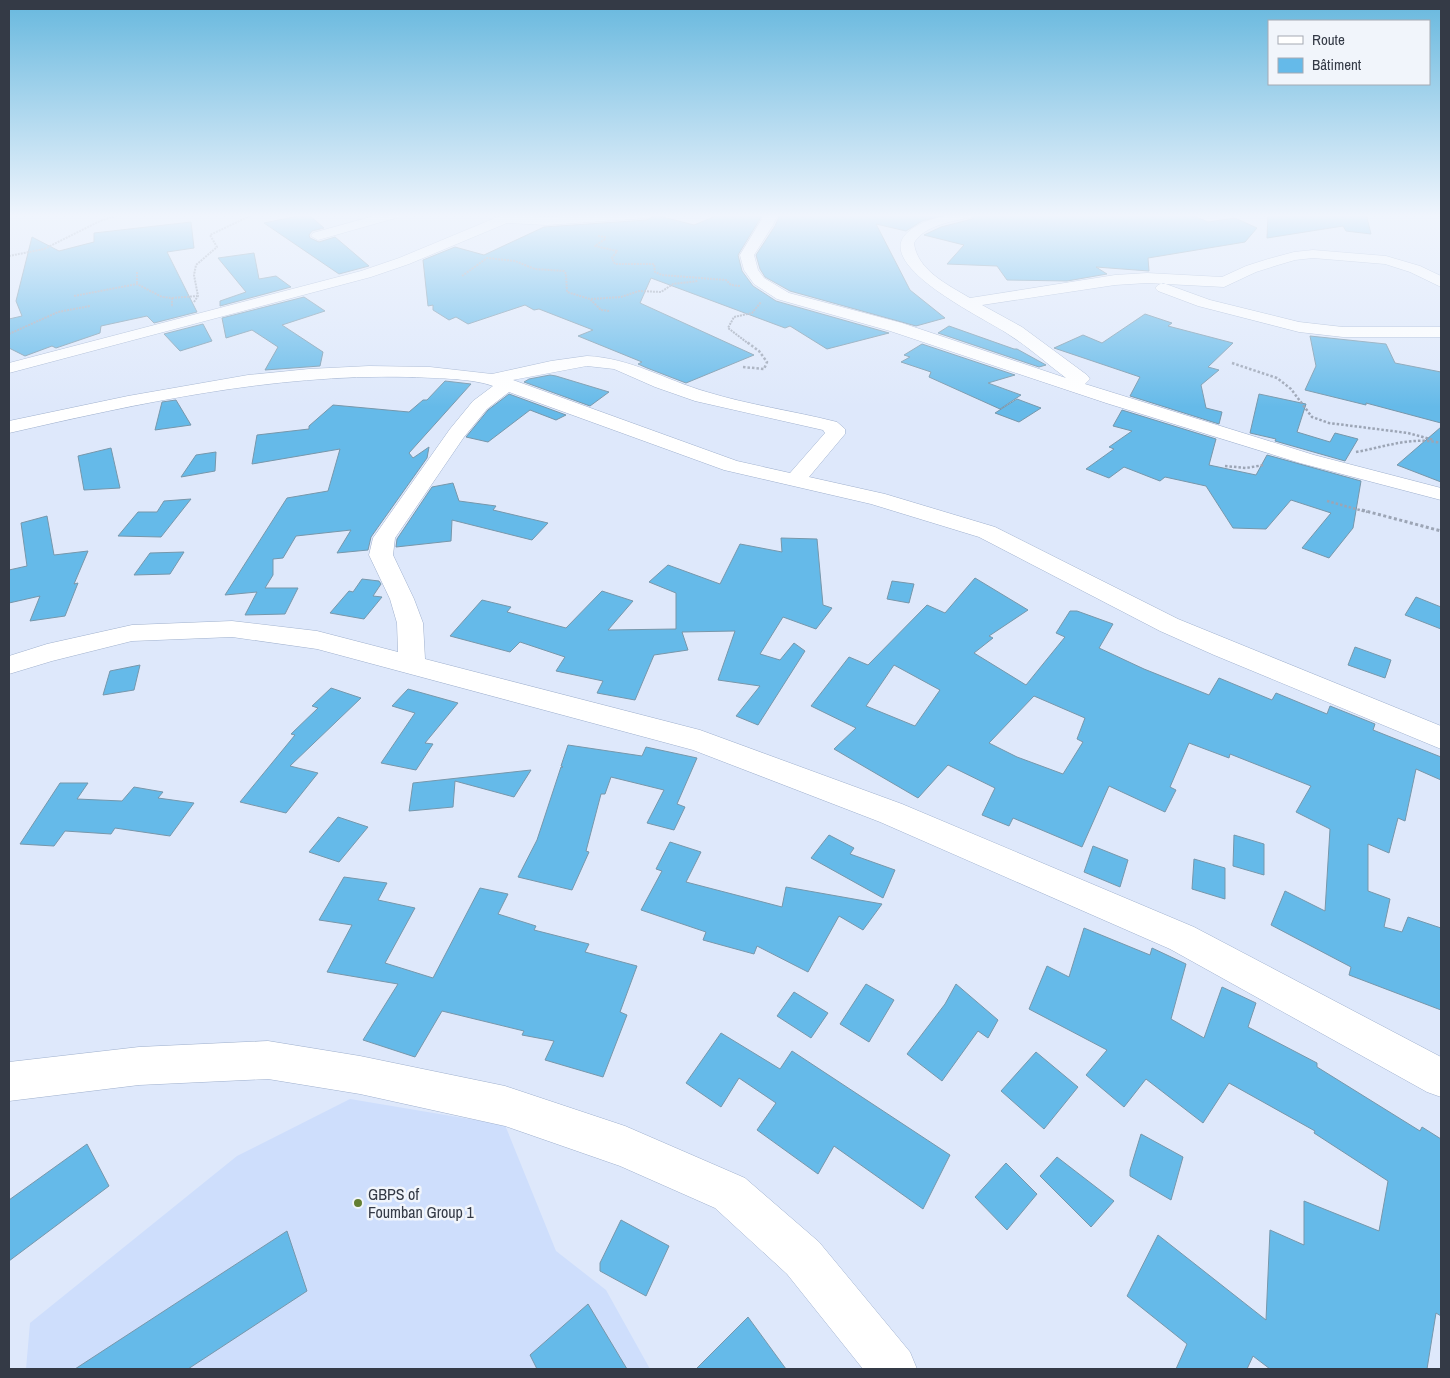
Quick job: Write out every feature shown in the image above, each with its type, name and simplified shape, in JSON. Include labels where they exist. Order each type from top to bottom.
[{"type":"street","points":[[9,368],[350,278]]},
{"type":"street","points":[[757,278],[780,295],[896,327],[1114,399],[1307,459],[1441,494]]},
{"type":"street","points":[[932,278],[967,303],[1009,327],[1066,370],[1114,399]]},
{"type":"street","points":[[967,303],[1091,283],[1143,278]]},
{"type":"street","points":[[1147,278],[1169,292],[1204,304],[1299,327],[1343,332],[1441,332]]},
{"type":"street","points":[[1152,278],[1224,282],[1235,278]]},
{"type":"street","points":[[412,664],[410,623],[402,599],[381,555],[384,538],[457,433],[499,382],[551,366],[607,362],[620,364],[662,383],[702,397],[830,426],[835,429],[835,434],[795,480]]},
{"type":"street","points":[[9,427],[142,399],[262,378],[403,370],[450,373],[499,382],[731,466],[878,500],[988,532],[1169,624],[1223,649],[1441,738]]},
{"type":"street","points":[[9,665],[47,653],[132,633],[232,629],[317,640],[700,741],[892,813],[1182,938],[1441,1078]]},
{"type":"street","points":[[9,1082],[139,1066],[268,1060],[360,1075],[505,1106],[625,1147],[730,1193],[803,1258],[893,1369]]},
{"type":"path","points":[[137,278],[137,284]]},
{"type":"path","points":[[193,278],[198,296]]},
{"type":"path","points":[[566,278],[567,292],[590,299],[621,297],[639,291],[660,292],[677,282],[702,280],[726,280],[731,284],[780,295]]},
{"type":"path","points":[[688,278],[702,280]]},
{"type":"path","points":[[74,296],[137,284],[162,297],[198,296]]},
{"type":"path","points":[[743,367],[764,369],[767,362],[763,352],[734,336],[728,328],[734,317],[752,314],[759,303],[780,295]]},
{"type":"path","points":[[198,296],[193,300],[206,316]]},
{"type":"path","points":[[168,311],[173,307],[172,298]]},
{"type":"path","points":[[590,299],[601,310],[610,311]]},
{"type":"path","points":[[9,334],[38,319],[69,308],[90,306]]},
{"type":"path","points":[[1232,363],[1277,378],[1291,389],[1312,417],[1329,423],[1408,433],[1441,443]]},
{"type":"path","points":[[1307,459],[1318,454],[1338,456],[1397,442],[1434,440]]},
{"type":"path","points":[[1327,501],[1441,531]]},
{"type":"shaded area","name":"GBPS of Foumban Group 1","points":[[350,1099],[505,1125],[556,1251],[606,1290],[650,1369],[26,1369],[30,1323],[237,1156]]},
{"type":"building","points":[[22,278],[180,278],[197,312],[154,323],[147,316],[101,326],[100,333],[56,348],[52,346],[25,356],[9,348],[9,319],[22,316],[16,301]]},
{"type":"building","points":[[235,278],[279,278],[291,287],[220,306],[220,301],[246,292]]},
{"type":"building","points":[[425,278],[651,278],[640,303],[754,355],[686,383],[647,368],[638,364],[642,362],[578,336],[593,330],[539,309],[534,310],[525,305],[468,324],[456,317],[449,320],[433,310],[433,305],[428,306]]},
{"type":"building","points":[[652,278],[747,278],[753,286],[776,301],[889,333],[827,349],[790,326],[785,328]]},
{"type":"building","points":[[767,278],[904,278],[910,290],[945,318],[916,326],[790,291]]},
{"type":"building","points":[[1006,278],[1082,278],[1067,281],[1007,280]]},
{"type":"building","points":[[304,297],[325,311],[282,325],[323,352],[320,366],[265,370],[278,347],[252,330],[226,338],[222,318]]},
{"type":"building","points":[[1145,314],[1172,323],[1168,326],[1233,343],[1208,367],[1219,370],[1201,385],[1206,408],[1222,412],[1219,424],[1130,396],[1140,377],[1054,348],[1083,335],[1102,343]]},
{"type":"building","points":[[203,324],[212,341],[180,351],[164,334]]},
{"type":"building","points":[[949,326],[1017,349],[1046,365],[1039,367],[938,333]]},
{"type":"building","points":[[1310,336],[1386,344],[1395,363],[1441,372],[1441,423],[1366,403],[1366,405],[1305,390],[1316,366]]},
{"type":"building","points":[[922,344],[1015,375],[988,383],[1021,395],[1000,409],[929,377],[931,372],[901,362],[910,357],[904,355]]},
{"type":"building","points":[[550,375],[609,392],[590,406],[524,382],[529,379]]},
{"type":"building","points":[[445,381],[471,384],[409,453],[413,458],[429,447],[427,458],[371,537],[368,550],[337,553],[351,530],[296,536],[283,558],[273,559],[273,575],[265,588],[298,588],[285,614],[245,615],[257,592],[225,595],[287,498],[328,491],[340,449],[252,464],[257,435],[309,429],[309,426],[333,405],[409,412],[423,400],[427,400]]},
{"type":"building","points":[[509,394],[566,415],[556,420],[530,410],[488,442],[466,437],[488,410]]},
{"type":"building","points":[[1259,394],[1306,404],[1297,432],[1330,442],[1335,433],[1358,439],[1345,461],[1275,441],[1276,439],[1250,433]]},
{"type":"building","points":[[1017,399],[1041,408],[1019,422],[995,413]]},
{"type":"building","points":[[176,400],[191,425],[155,430],[162,402]]},
{"type":"building","points":[[1122,410],[1216,439],[1209,465],[1256,475],[1267,455],[1361,481],[1353,528],[1329,558],[1302,548],[1331,513],[1291,500],[1266,529],[1233,528],[1206,486],[1165,477],[1160,481],[1124,467],[1109,478],[1086,469],[1114,449],[1109,447],[1132,431],[1113,426]]},
{"type":"building","points":[[1441,427],[1441,482],[1397,465]]},
{"type":"building","points":[[111,448],[120,488],[84,490],[78,456]]},
{"type":"building","points":[[216,452],[215,471],[181,477],[196,455]]},
{"type":"building","points":[[453,483],[459,501],[496,506],[493,510],[548,523],[532,540],[452,520],[451,541],[396,547],[397,539],[432,487]]},
{"type":"building","points":[[191,499],[161,537],[118,536],[138,512],[157,512],[164,501]]},
{"type":"building","points":[[47,516],[54,555],[88,551],[74,584],[78,583],[65,616],[30,621],[40,596],[9,603],[9,570],[27,566],[21,523]]},
{"type":"building","points":[[781,538],[817,539],[823,605],[832,608],[816,629],[783,617],[760,654],[780,660],[794,643],[805,651],[758,725],[736,716],[760,686],[718,680],[735,631],[682,632],[688,650],[654,655],[635,700],[597,693],[603,681],[556,671],[565,657],[520,642],[510,652],[450,636],[482,600],[511,607],[507,612],[566,628],[602,591],[633,601],[608,630],[676,629],[676,593],[649,582],[668,565],[720,584],[740,544],[782,552]]},
{"type":"building","points":[[184,552],[170,574],[134,575],[150,553]]},
{"type":"building","points":[[975,578],[1028,610],[989,636],[993,638],[974,653],[1026,685],[1065,637],[1056,633],[1070,611],[1077,611],[1113,624],[1099,648],[1144,669],[1209,695],[1219,678],[1272,700],[1276,693],[1327,714],[1330,706],[1375,724],[1373,730],[1441,757],[1441,780],[1416,769],[1405,821],[1398,818],[1389,853],[1368,844],[1368,891],[1390,899],[1384,927],[1402,932],[1408,917],[1441,928],[1441,1010],[1349,975],[1351,967],[1271,925],[1285,891],[1325,911],[1330,829],[1296,812],[1311,786],[1230,754],[1229,758],[1189,743],[1170,787],[1176,790],[1165,812],[1109,786],[1082,847],[1013,818],[1009,826],[982,815],[995,788],[948,765],[918,798],[834,749],[856,728],[811,706],[849,657],[868,665],[927,605],[945,613]],"holes":[[[894,665],[940,690],[915,726],[866,706]],[[1034,696],[1085,718],[1077,739],[1083,742],[1063,774],[1017,757],[989,743]]]},
{"type":"building","points":[[362,579],[379,581],[381,584],[373,596],[382,597],[364,619],[330,613],[349,591],[353,592]]},
{"type":"building","points":[[892,581],[914,584],[909,603],[887,599]]},
{"type":"building","points":[[1416,597],[1441,607],[1441,629],[1405,615]]},
{"type":"building","points":[[1355,647],[1391,660],[1385,678],[1348,665]]},
{"type":"building","points":[[140,665],[134,690],[103,695],[110,671]]},
{"type":"building","points":[[331,688],[361,698],[290,766],[318,773],[286,813],[240,802],[295,735],[291,734],[318,708],[312,706]]},
{"type":"building","points":[[408,689],[458,703],[425,743],[433,744],[416,770],[381,763],[415,713],[392,706]]},
{"type":"building","points":[[568,745],[642,756],[646,747],[697,758],[677,804],[685,807],[674,830],[647,823],[664,790],[611,777],[605,794],[601,794],[586,851],[589,852],[572,890],[518,877],[537,840],[561,767],[563,767],[561,766]]},
{"type":"building","points":[[531,770],[514,797],[455,781],[453,807],[409,811],[413,783]]},
{"type":"building","points":[[60,783],[88,783],[77,799],[122,801],[134,787],[163,792],[158,798],[194,803],[170,836],[115,828],[111,834],[65,831],[54,846],[20,844]]},
{"type":"building","points":[[338,817],[368,827],[339,862],[309,852]]},
{"type":"building","points":[[829,835],[854,848],[850,854],[895,870],[883,898],[811,858]]},
{"type":"building","points":[[1234,835],[1264,844],[1264,875],[1233,866]]},
{"type":"building","points":[[670,842],[701,852],[686,882],[782,907],[786,887],[882,904],[863,930],[839,916],[808,972],[757,946],[754,954],[703,940],[706,932],[641,910],[662,871],[656,869]]},
{"type":"building","points":[[1093,846],[1128,860],[1120,887],[1084,872]]},
{"type":"building","points":[[1194,859],[1225,868],[1225,899],[1192,889]]},
{"type":"building","points":[[344,877],[387,883],[378,900],[415,908],[385,963],[433,978],[480,888],[508,894],[498,914],[536,926],[534,930],[589,944],[585,952],[637,966],[620,1012],[627,1015],[603,1077],[545,1060],[554,1041],[522,1035],[524,1031],[442,1011],[415,1057],[363,1040],[398,984],[327,972],[352,925],[319,920]]},
{"type":"building","points":[[1084,928],[1150,955],[1152,948],[1186,964],[1171,1019],[1204,1038],[1222,987],[1256,1003],[1248,1027],[1317,1063],[1317,1067],[1420,1131],[1422,1127],[1441,1139],[1441,1316],[1436,1313],[1427,1369],[1270,1369],[1253,1356],[1247,1369],[1176,1369],[1187,1344],[1127,1296],[1158,1235],[1266,1320],[1270,1230],[1304,1245],[1304,1201],[1379,1231],[1388,1181],[1314,1133],[1315,1131],[1229,1083],[1203,1123],[1146,1079],[1124,1107],[1086,1075],[1107,1050],[1029,1009],[1047,966],[1069,977]]},
{"type":"building","points":[[866,984],[894,1000],[869,1042],[840,1024]]},
{"type":"building","points":[[956,984],[998,1020],[988,1038],[978,1031],[942,1081],[907,1054],[945,1004]]},
{"type":"building","points":[[794,992],[828,1013],[811,1038],[777,1016]]},
{"type":"building","points":[[721,1033],[780,1069],[792,1051],[950,1155],[923,1209],[834,1146],[818,1174],[757,1130],[776,1103],[739,1078],[721,1107],[686,1083]]},
{"type":"building","points":[[1036,1052],[1078,1087],[1044,1129],[1001,1091]]},
{"type":"building","points":[[1141,1134],[1183,1157],[1171,1200],[1130,1176],[1130,1170]]},
{"type":"building","points":[[87,1144],[109,1186],[9,1261],[9,1200]]},
{"type":"building","points":[[1057,1157],[1114,1201],[1091,1227],[1040,1176]]},
{"type":"building","points":[[1006,1163],[1037,1194],[1007,1230],[975,1197]]},
{"type":"building","points":[[621,1220],[669,1246],[646,1296],[600,1271],[600,1263]]},
{"type":"building","points":[[287,1231],[307,1291],[188,1369],[75,1369]]},
{"type":"building","points":[[588,1304],[627,1369],[537,1369],[530,1355]]},
{"type":"building","points":[[748,1317],[786,1369],[696,1369]]},
{"type":"place","name":"GBPS of Foumban Group 1","points":[[358,1203]]}]
